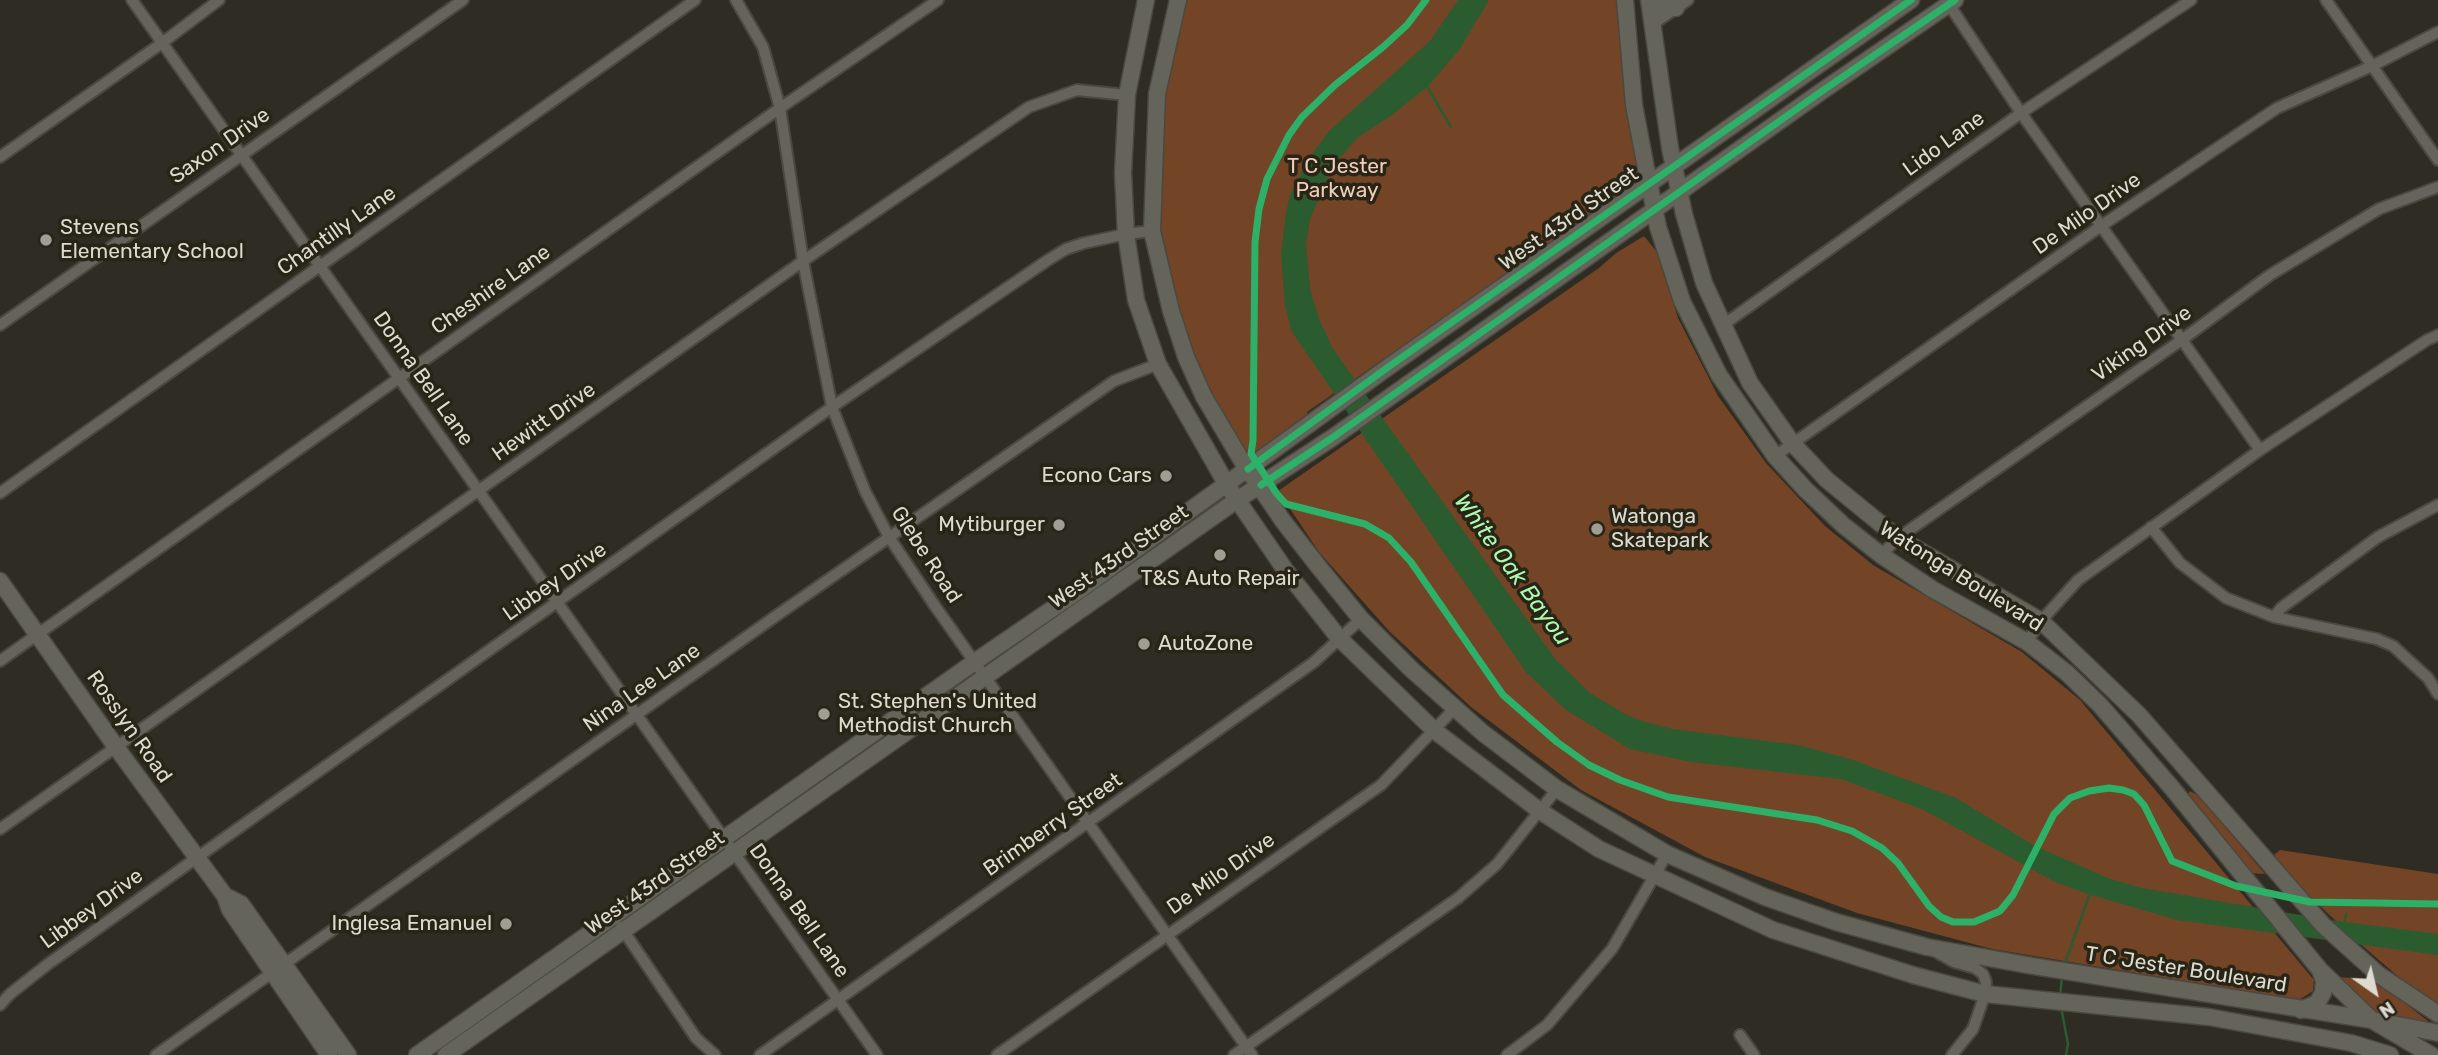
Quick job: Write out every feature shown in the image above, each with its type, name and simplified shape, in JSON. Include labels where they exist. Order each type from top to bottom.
[{"type":"main road","name":"T C Jester Boulevard","points":[[1146,0],[1127,95],[1123,173],[1126,234],[1136,300],[1158,364],[1227,485],[1286,571],[1339,638],[1435,731],[1540,811],[1599,849],[1773,930],[1913,975],[1985,994],[2027,996],[2209,1017],[2351,1043],[2390,1055]]},
{"type":"main road","name":"T C Jester Boulevard","points":[[1178,0],[1157,94],[1152,231],[1171,311],[1186,357],[1204,397],[1248,470],[1283,521],[1361,619],[1454,709],[1557,789],[1667,854],[1765,897],[1824,918],[1927,947],[2438,1033]]},
{"type":"main road","name":"Watonga Boulevard","points":[[1625,0],[1634,105],[1654,211],[1682,301],[1719,375],[1775,456],[1843,525],[1881,555],[1933,589],[2027,642],[2067,673],[2100,705],[2172,788],[2320,970],[2372,1020],[2431,1055]]},
{"type":"main road","name":"Watonga Boulevard","points":[[1651,0],[1674,167],[1704,283],[1750,383],[1793,444],[1827,480],[1898,538],[2041,621],[2139,715],[2323,925],[2379,975],[2438,1014]]},
{"type":"main road","points":[[1651,0],[1662,6],[1682,4]]},
{"type":"main road","name":"West 43rd Street","points":[[417,1055],[624,931],[986,676],[1082,599],[1137,547],[1911,0]]},
{"type":"main road","name":"West 43rd Street","points":[[446,1055],[614,916],[850,749],[976,661],[1151,561],[1237,500],[1332,438],[1950,1]]},
{"type":"main road","points":[[1810,72],[1822,91]]},
{"type":"main road","points":[[1462,316],[1476,335]]},
{"type":"main road","points":[[1137,547],[1151,561]]},
{"type":"main road","name":"Rosslyn Road","points":[[0,581],[225,895],[230,911],[348,1055]]},
{"type":"main road","points":[[850,749],[860,763]]},
{"type":"main road","points":[[2172,788],[2189,773]]},
{"type":"main road","name":"Rosslyn Road","points":[[278,968],[329,1055]]},
{"type":"main road","points":[[2300,1010],[2312,1007],[2323,993],[2324,981],[2320,970]]},
{"type":"main road","points":[[2209,1017],[2214,996]]},
{"type":"street","name":"Donna Bell Lane","points":[[132,0],[877,1055]]},
{"type":"street","points":[[0,157],[219,0]]},
{"type":"street","name":"Saxon Drive","points":[[0,325],[463,0]]},
{"type":"street","name":"Chantilly Lane","points":[[0,492],[695,0]]},
{"type":"street","name":"Glebe Road","points":[[736,0],[763,47],[780,108],[803,261],[832,407],[865,491],[889,537],[935,606],[1249,1051]]},
{"type":"street","name":"Cheshire Lane","points":[[0,661],[780,108],[938,0]]},
{"type":"street","name":"Lido Lane","points":[[1723,325],[2021,113],[2191,0]]},
{"type":"street","points":[[2326,0],[2438,160]]},
{"type":"street","points":[[1950,1],[2021,113],[2260,450]]},
{"type":"street","points":[[1652,22],[1682,4]]},
{"type":"street","name":"De Milo Drive","points":[[1775,456],[2101,226],[2277,108],[2372,66],[2438,32]]},
{"type":"street","name":"Hewitt Drive","points":[[0,829],[803,261],[1029,107],[1077,90],[1127,95]]},
{"type":"street","name":"Viking Drive","points":[[1881,555],[1898,538],[2270,275],[2379,209],[2438,187]]},
{"type":"street","name":"Libbey Drive","points":[[0,1005],[48,964],[832,407],[1066,249],[1126,234],[1152,231]]},
{"type":"street","points":[[2027,642],[2041,621],[2078,580],[2260,450],[2438,335]]},
{"type":"street","name":"Nina Lee Lane","points":[[156,1055],[1114,381],[1158,364]]},
{"type":"street","points":[[2274,617],[2281,608],[2378,537],[2438,505]]},
{"type":"street","points":[[2151,527],[2180,564],[2225,598],[2274,617],[2377,639],[2393,646],[2428,678],[2438,694]]},
{"type":"street","name":"Brimberry Street","points":[[760,1055],[1314,662],[1361,619]]},
{"type":"street","points":[[2428,678],[2438,671]]},
{"type":"street","name":"De Milo Drive","points":[[997,1055],[1381,785],[1454,709]]},
{"type":"street","points":[[1234,1055],[1249,1051],[1458,898],[1497,864],[1557,789]]},
{"type":"street","points":[[1507,1055],[1547,1025],[1612,949],[1667,854]]},
{"type":"street","points":[[614,916],[696,1038],[715,1055]]},
{"type":"street","points":[[1927,947],[1954,962],[1975,968],[1983,974],[1986,982],[1985,994],[1973,1029],[1952,1055]]},
{"type":"street","points":[[1740,1035],[1754,1055]]},
{"type":"green space","name":"T C Jester Parkway","points":[[1183,0],[1620,0],[1639,174],[1637,182],[1633,188],[1394,357],[1391,354],[1307,412],[1309,417],[1259,453],[1251,454],[1244,450],[1207,388],[1182,325],[1161,237],[1159,216],[1165,85]]},
{"type":"green space","points":[[1644,236],[1657,252],[1678,318],[1718,396],[1766,463],[1825,526],[1873,565],[2022,652],[2080,700],[2314,980],[2313,991],[2299,1000],[1992,949],[1857,913],[1705,857],[1581,790],[1471,707],[1389,631],[1319,552],[1278,491]]},
{"type":"green space","points":[[2190,791],[2199,796],[2265,874],[2249,873],[2187,796]]},
{"type":"green space","points":[[2280,850],[2438,874],[2438,1011],[2301,888],[2275,859],[2275,854]]},
{"type":"green space","points":[[2335,977],[2374,979],[2428,1021],[2426,1023],[2371,1015]]},
{"type":"shaded area","points":[[1458,0],[1489,0],[1459,50],[1429,85],[1392,115],[1357,138],[1332,167],[1310,219],[1306,245],[1310,289],[1319,319],[1333,349],[1556,660],[1590,693],[1642,721],[1672,729],[1798,745],[1850,759],[1956,798],[2035,846],[2110,879],[2142,888],[2330,920],[2438,934],[2438,955],[2177,920],[2088,894],[2055,882],[1924,810],[1841,779],[1691,762],[1630,749],[1566,710],[1526,672],[1292,332],[1285,305],[1281,253],[1286,213],[1290,195],[1307,161],[1329,131],[1430,41]]},
{"type":"waterway","points":[[1426,85],[1451,127]]},
{"type":"waterway","points":[[2064,966],[2090,893]]},
{"type":"waterway","points":[[2344,925],[2346,914]]},
{"type":"waterway","points":[[2060,997],[2062,976]]},
{"type":"waterway","points":[[2061,1007],[2068,1044],[2066,1055]]},
{"type":"cycle path","points":[[1426,0],[1407,25],[1335,85],[1302,117],[1289,135],[1267,179],[1259,209],[1255,242],[1251,454],[1286,504],[1365,524],[1389,538],[1411,562],[1503,695],[1557,742],[1589,765],[1620,780],[1668,797],[1817,820],[1852,831],[1882,848],[1898,863],[1929,906],[1941,917],[1953,922],[1974,922],[2000,911],[2013,895],[2054,814],[2070,798],[2109,788],[2134,794],[2144,805],[2172,861],[2236,886],[2310,902],[2438,904]]},
{"type":"cycle path","points":[[1248,469],[1391,365],[1911,0]]},
{"type":"cycle path","points":[[1261,485],[1332,438],[1955,0]]},
{"type":"place","name":"Stevens Elementary School","points":[[46,240]]},
{"type":"place","name":"Econo Cars","points":[[1166,476]]},
{"type":"place","name":"Mytiburger","points":[[1059,525]]},
{"type":"place","name":"Watonga Skatepark","points":[[1597,529]]},
{"type":"place","name":"T&S Auto Repair","points":[[1220,555]]},
{"type":"place","name":"AutoZone","points":[[1144,644]]},
{"type":"place","name":"St. Stephen's United Methodist Church","points":[[824,714]]},
{"type":"place","name":"Inglesa Emanuel","points":[[506,924]]},
{"type":"water label","name":"White Oak Bayou","points":[[1512,570]]}]
